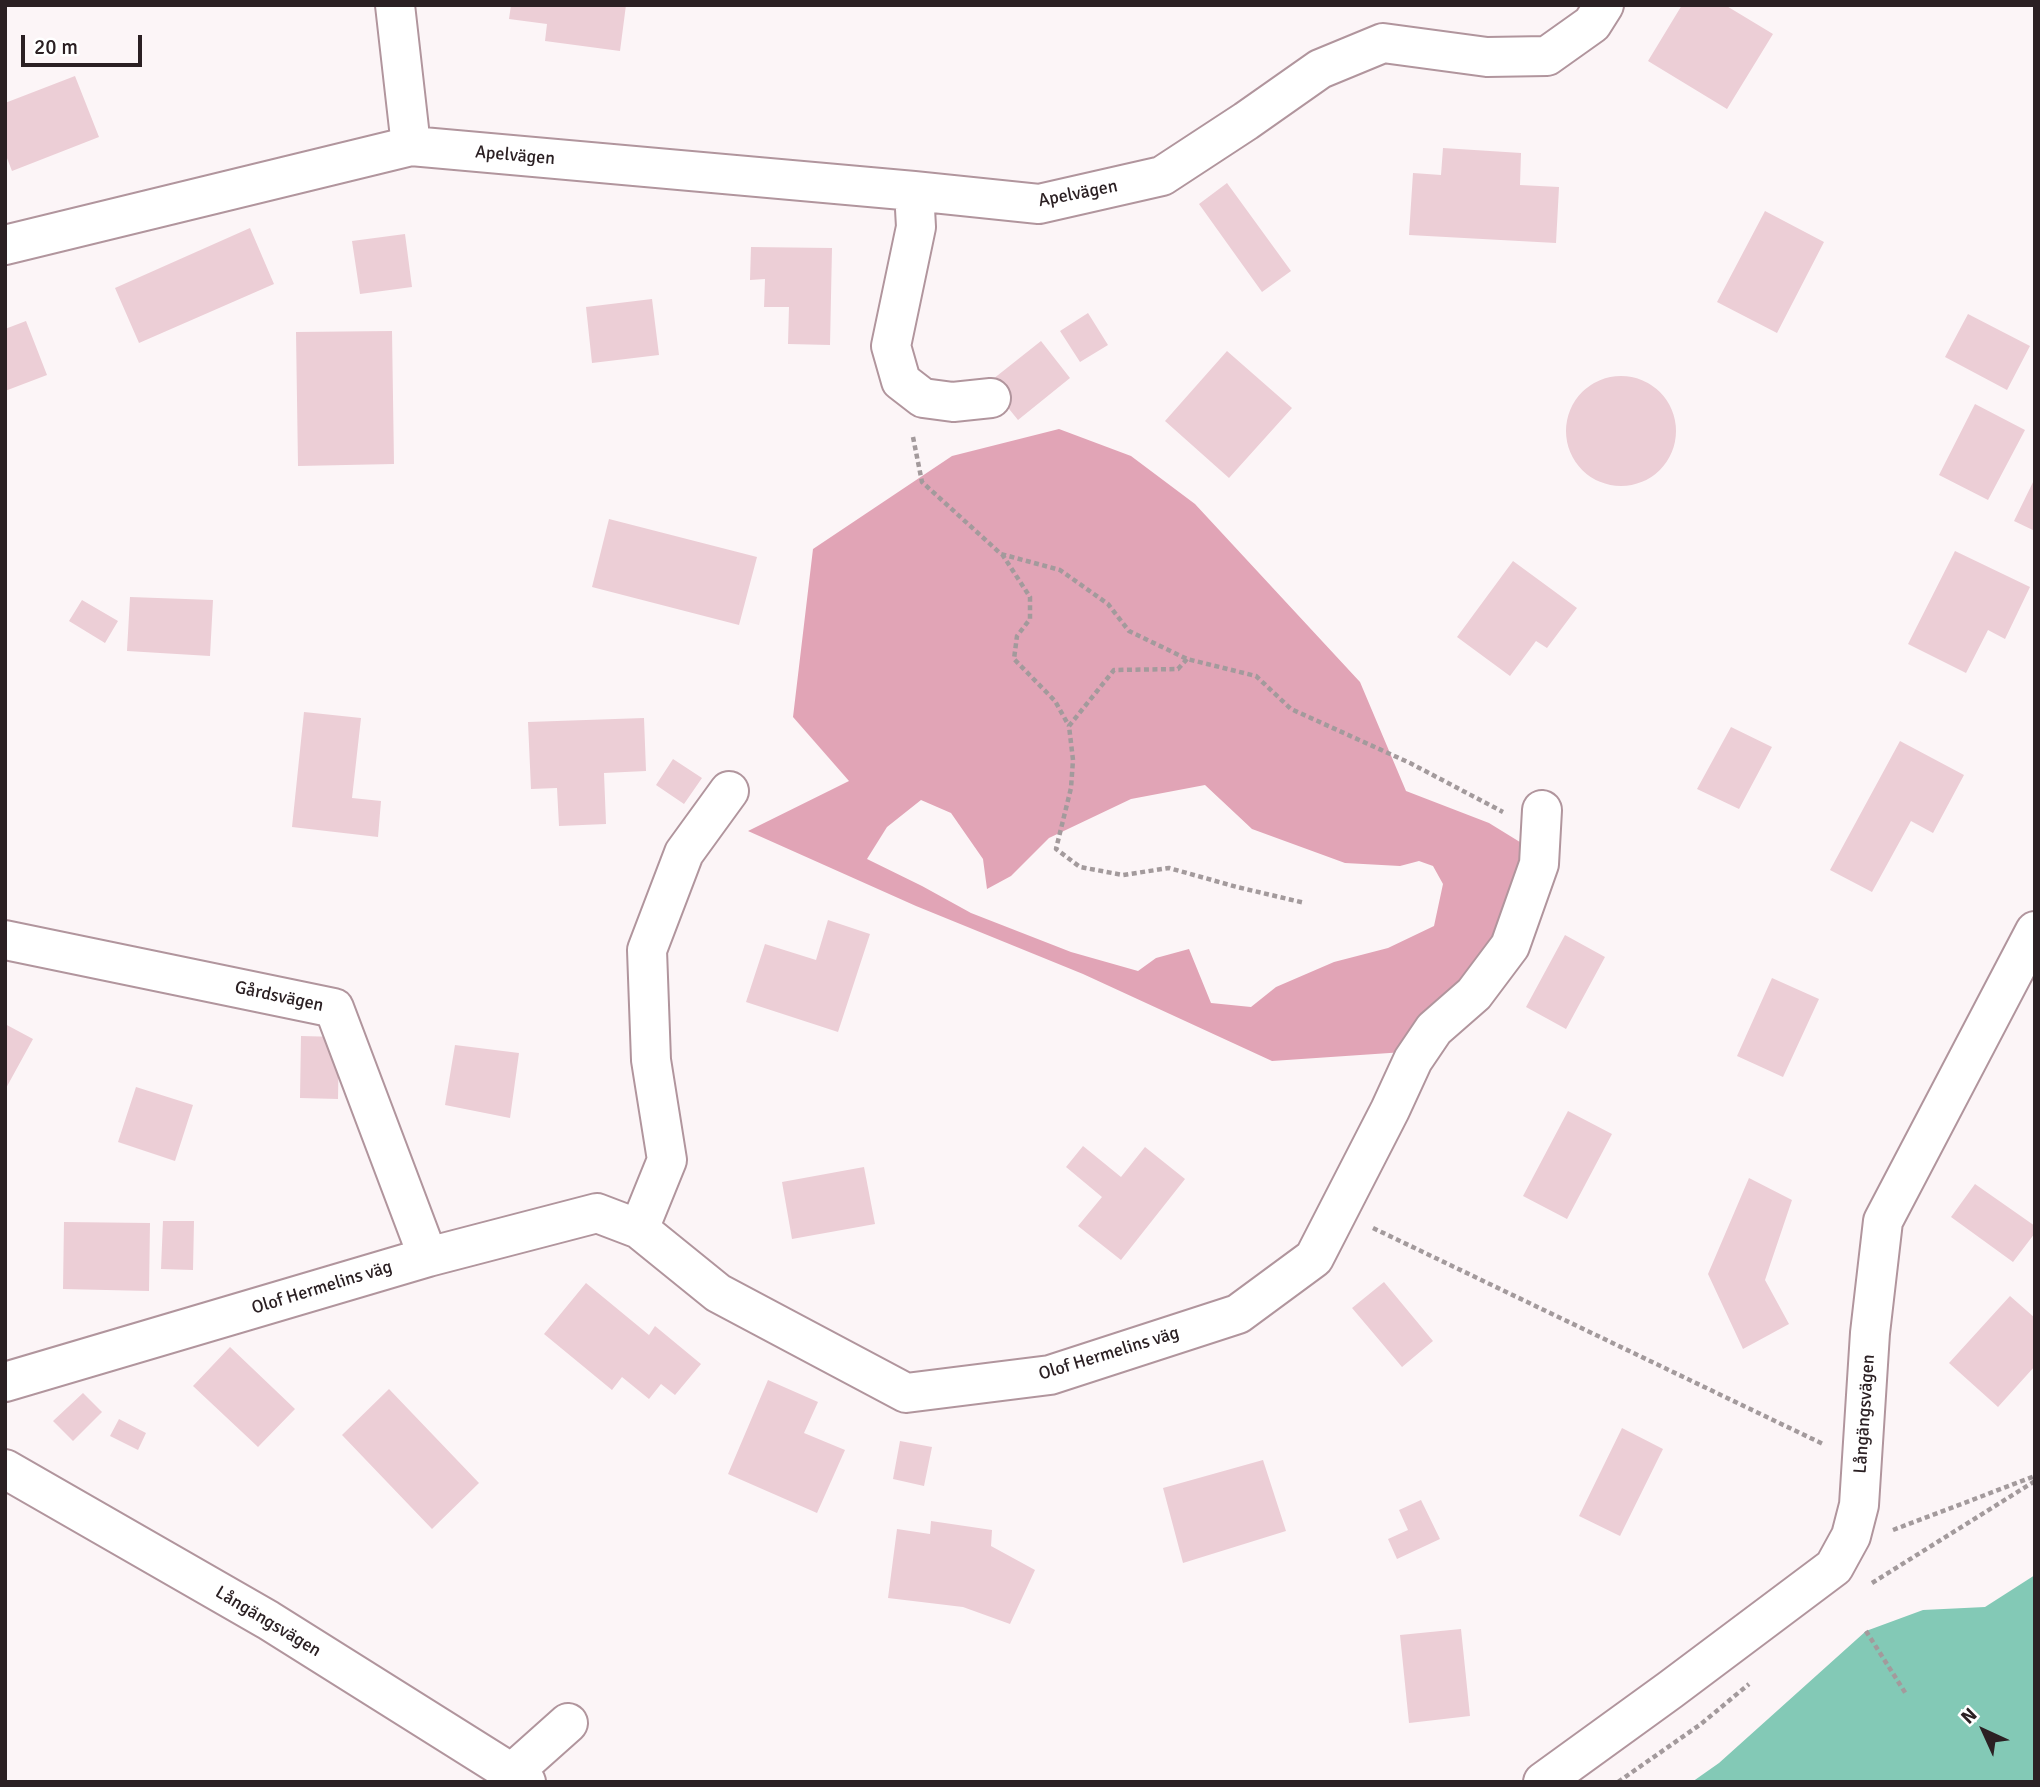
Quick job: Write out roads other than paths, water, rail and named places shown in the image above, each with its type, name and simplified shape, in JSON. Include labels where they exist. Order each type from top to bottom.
[{"type":"street","points":[[395,5],[411,146]]},
{"type":"street","name":"Apelvägen","points":[[5,245],[411,146],[1040,204],[1162,176],[1320,69],[1383,43],[1487,57],[1546,56],[1592,24],[1604,5]]},
{"type":"street","points":[[914,191],[916,228],[891,346],[901,381],[923,398],[953,402],[991,398]]},
{"type":"street","points":[[639,1229],[667,1160],[651,1060],[647,950],[684,853],[729,791]]},
{"type":"street","name":"Olof Hermelins väg","points":[[5,1382],[428,1256],[597,1213],[639,1229],[718,1293],[906,1393],[1049,1375],[1238,1314],[1314,1258],[1413,1060],[1434,1030],[1474,994],[1510,946],[1539,864],[1542,821]]},
{"type":"street","name":"Långängsvägen","points":[[1543,1782],[1834,1567],[1851,1536],[1859,1506],[1870,1333],[1883,1221],[2035,931]]},
{"type":"street","name":"Gårdsvägen","points":[[5,940],[334,1008],[428,1256]]},
{"type":"street","name":"Långängsvägen","points":[[5,1469],[268,1620],[519,1777]]},
{"type":"street","points":[[519,1777],[568,1723]]}]
